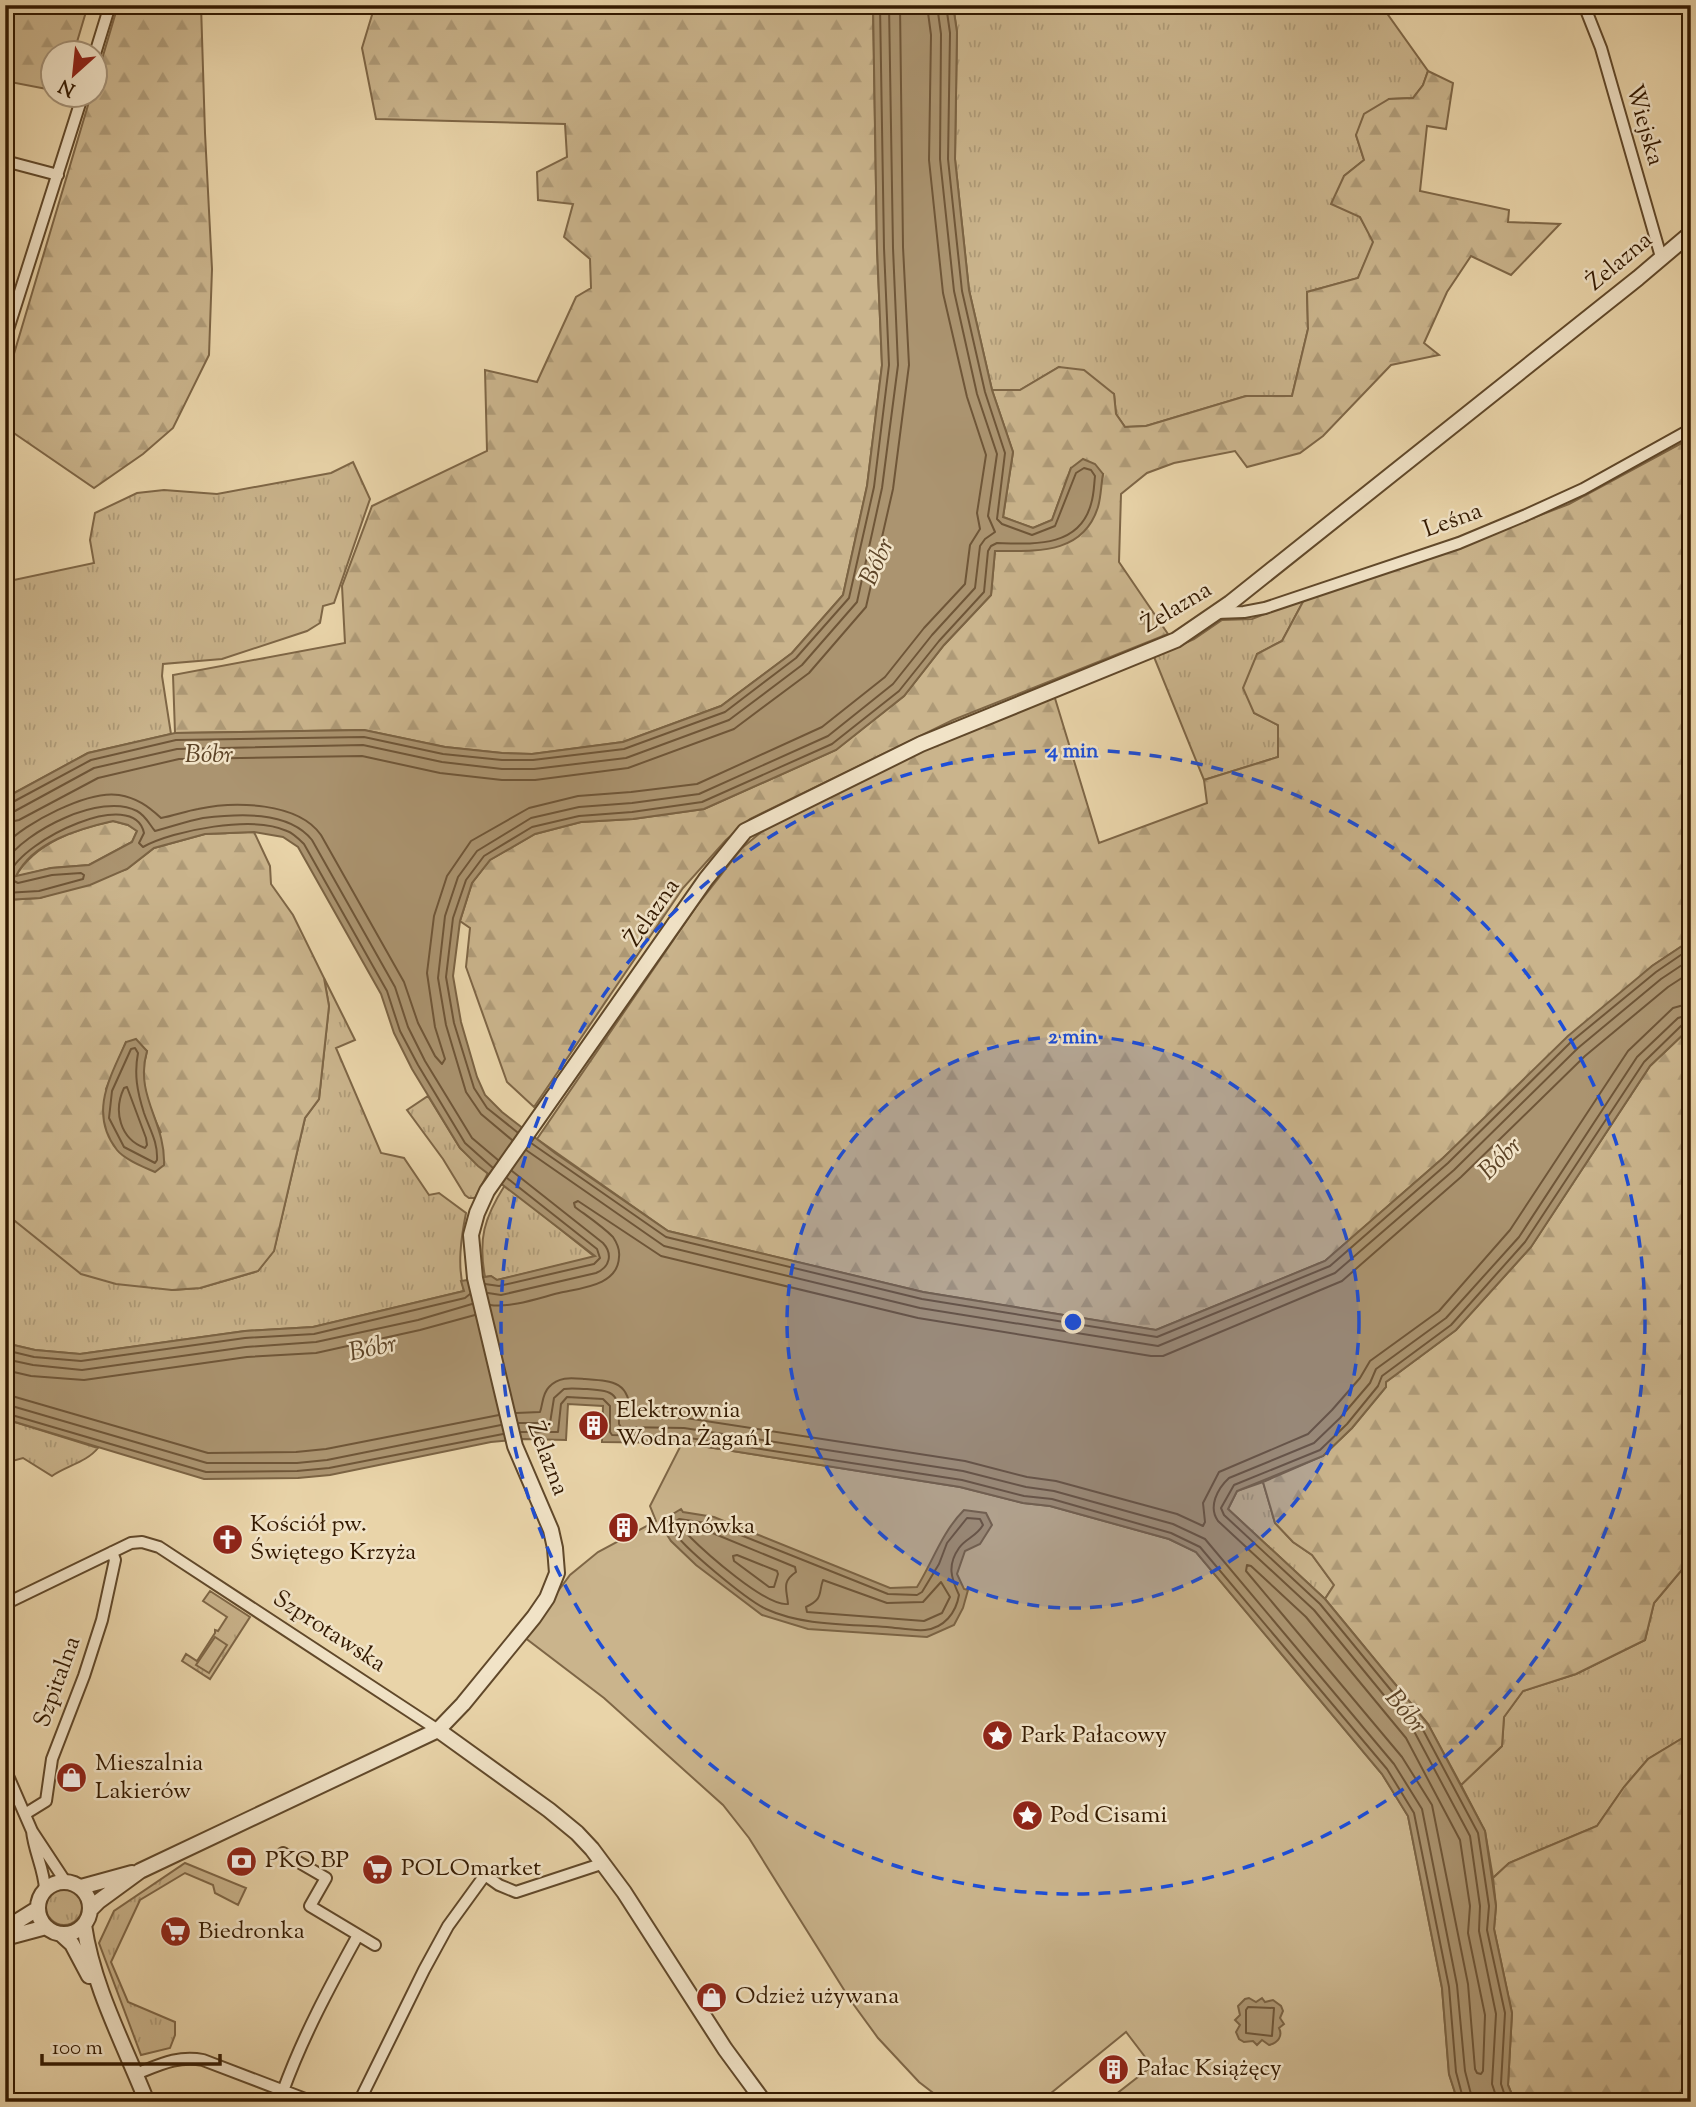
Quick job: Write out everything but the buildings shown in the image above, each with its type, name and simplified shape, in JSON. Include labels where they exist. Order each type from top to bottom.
[{"type":"street","points":[[100,38],[110,5]]},
{"type":"street","name":"Wiejska","points":[[1584,5],[1601,48],[1661,257]]},
{"type":"street","points":[[5,339],[7,325],[79,108]]},
{"type":"street","points":[[5,161],[58,176]]},
{"type":"street","name":"Żelazna","points":[[140,1871],[438,1730],[463,1704],[547,1598],[557,1573],[555,1548],[551,1530],[514,1446],[475,1278],[471,1235],[487,1191],[705,878],[745,831],[921,744],[1176,640],[1216,612],[1628,286],[1691,233]]},
{"type":"street","name":"Leśna","points":[[1216,612],[1244,612],[1265,608],[1459,542],[1560,500],[1691,429]]},
{"type":"street","name":"Szprotawska","points":[[5,1604],[131,1543],[142,1542],[170,1552],[267,1619],[438,1730],[568,1825],[604,1863],[757,2100]]},
{"type":"street","name":"Szpitalna","points":[[25,1814],[46,1801],[52,1759],[102,1620],[115,1560],[112,1552]]},
{"type":"street","points":[[5,1769],[33,1831],[65,1881]]},
{"type":"street","points":[[33,1831],[33,1844],[42,1869],[45,1889]]},
{"type":"street","points":[[283,1853],[326,1878],[310,1906],[376,1945]]},
{"type":"street","points":[[359,2102],[448,1926],[485,1875],[516,1892],[604,1863]]},
{"type":"street","points":[[81,1887],[140,1871]]},
{"type":"street","points":[[140,1871],[99,1901],[90,1910],[84,1925],[87,1949],[101,1991],[147,2102]]},
{"type":"street","points":[[90,1910],[87,1894],[81,1887],[65,1881],[45,1889],[37,1909],[46,1927],[61,1934],[72,1944],[86,1971],[101,1991]]},
{"type":"street","points":[[5,1929],[37,1909]]},
{"type":"street","points":[[61,1934],[69,1934],[84,1925]]},
{"type":"street","points":[[5,1938],[46,1927]]},
{"type":"street","points":[[283,2091],[302,2042],[358,1935]]},
{"type":"street","points":[[136,2074],[174,2059],[190,2057],[313,2102]]},
{"type":"green space","points":[[5,5],[88,5],[78,38],[38,38],[38,87],[5,81]]},
{"type":"green space","points":[[118,5],[201,5],[212,269],[209,355],[173,428],[143,454],[94,488],[5,427],[5,384],[87,108],[108,108],[108,39]]},
{"type":"green space","points":[[375,5],[873,5],[882,365],[867,486],[843,595],[792,653],[721,706],[623,742],[532,754],[445,747],[364,730],[175,733],[173,675],[345,643],[342,586],[372,506],[487,451],[485,370],[537,382],[576,297],[591,288],[590,259],[564,237],[573,204],[538,200],[537,172],[567,157],[565,124],[376,119],[362,48]]},
{"type":"green space","points":[[953,5],[1381,5],[1428,71],[1423,85],[1413,98],[1389,99],[1356,135],[1364,160],[1344,176],[1360,217],[1374,242],[1358,278],[1307,292],[1308,329],[1292,396],[1246,396],[1146,426],[1125,427],[1116,414],[1114,394],[1059,367],[1020,390],[992,390],[969,290],[955,159],[957,32]]},
{"type":"green space","points":[[1428,71],[1453,83],[1446,129],[1427,126],[1420,191],[1509,210],[1508,222],[1560,224],[1511,275],[1471,256],[1447,292],[1424,343],[1439,355],[1391,365],[1323,436],[1300,453],[1247,467],[1235,451],[1174,463],[1147,473],[1121,494],[1119,562],[1168,634],[953,720],[750,819],[726,840],[683,888],[534,1107],[507,1082],[466,967],[470,928],[460,921],[472,883],[490,860],[535,834],[581,822],[633,819],[704,809],[836,750],[904,696],[944,645],[991,595],[995,550],[1018,551],[1100,488],[1103,474],[1071,468],[1052,520],[1033,528],[1003,517],[1013,452],[992,390],[1020,390],[1059,367],[1084,370],[1114,394],[1116,414],[1125,427],[1146,426],[1246,396],[1292,396],[1308,329],[1307,292],[1358,278],[1373,242],[1360,217],[1331,204],[1344,176],[1364,160],[1356,135],[1364,114],[1389,99],[1413,98],[1423,85]]},
{"type":"green space","points":[[1691,438],[1691,940],[1652,966],[1443,1158],[1325,1261],[1156,1330],[923,1292],[668,1231],[537,1139],[696,907],[742,848],[765,829],[925,746],[1054,695],[1099,843],[1207,803],[1204,780],[1278,757],[1278,725],[1254,713],[1243,688],[1257,654],[1282,641],[1305,598],[1420,562],[1569,504]]},
{"type":"green space","points":[[353,462],[370,499],[334,603],[323,606],[320,623],[307,631],[222,659],[163,664],[162,676],[171,734],[88,753],[5,798],[5,578],[14,580],[94,563],[90,540],[95,513],[137,493],[164,490],[217,494],[331,473]]},
{"type":"green space","points":[[1305,598],[1282,641],[1257,654],[1254,713],[1278,725],[1278,757],[1204,780],[1154,657],[1194,639],[1222,620],[1252,619]]},
{"type":"green space","points":[[113,821],[137,831],[132,842],[89,865],[51,868],[15,877],[45,846],[71,833]]},
{"type":"green space","points":[[254,832],[270,866],[271,884],[293,915],[324,978],[329,1006],[319,1099],[305,1118],[274,1251],[258,1271],[200,1288],[172,1290],[116,1284],[81,1274],[5,1213],[5,900],[40,898],[127,869],[154,848],[205,834]],"holes":[[[126,1042],[147,1051],[144,1083],[161,1133],[106,1089]]]},
{"type":"green space","points":[[324,978],[355,1040],[336,1048],[381,1153],[404,1158],[429,1195],[439,1193],[466,1213],[460,1262],[464,1291],[313,1327],[245,1331],[80,1354],[35,1350],[5,1343],[5,1213],[23,1226],[172,1290],[200,1288],[258,1271],[274,1250],[305,1118],[319,1099],[329,1006]]},
{"type":"green space","points":[[1691,1027],[1691,1563],[1685,1566],[1654,1603],[1645,1640],[1576,1674],[1523,1691],[1504,1717],[1502,1746],[1461,1785],[1428,1724],[1325,1599],[1334,1585],[1312,1555],[1293,1542],[1275,1523],[1263,1482],[1323,1456],[1352,1428],[1386,1387],[1386,1382],[1456,1330],[1531,1247],[1650,1066]]},
{"type":"green space","points":[[428,1096],[460,1148],[488,1173],[475,1198],[465,1195],[443,1159],[407,1110]]},
{"type":"green space","points":[[505,1185],[595,1257],[497,1280],[491,1276],[485,1277],[482,1251],[484,1229]]},
{"type":"green space","points":[[5,1419],[98,1448],[88,1457],[52,1476],[23,1458],[5,1463]]},
{"type":"green space","name":"Park Pałacowy","points":[[682,1443],[960,1487],[1023,1503],[1050,1506],[1169,1539],[1196,1552],[1382,1774],[1408,1816],[1442,1988],[1449,2074],[1458,2102],[1106,2102],[1152,2066],[1126,2032],[1040,2102],[945,2102],[919,2082],[878,2038],[851,2001],[749,1838],[723,1805],[604,1698],[524,1637],[570,1575],[598,1552],[656,1521],[650,1506]]},
{"type":"green space","points":[[1263,1482],[1275,1523],[1293,1542],[1312,1555],[1334,1585],[1325,1599],[1228,1509],[1237,1491]]},
{"type":"green space","points":[[1691,1563],[1691,1733],[1648,1759],[1624,1787],[1597,1826],[1509,1863],[1493,1878],[1485,1831],[1461,1785],[1502,1746],[1504,1717],[1523,1691],[1576,1674],[1645,1640],[1654,1603],[1685,1566]]},
{"type":"green space","points":[[210,1591],[250,1617],[210,1679],[182,1661],[186,1654],[197,1661],[215,1630],[218,1631],[227,1617],[203,1601]]},
{"type":"green space","points":[[215,1637],[227,1645],[209,1673],[196,1665]]},
{"type":"green space","points":[[1691,1733],[1691,2102],[1515,2102],[1508,2085],[1512,2013],[1494,1929],[1496,1906],[1493,1878],[1509,1863],[1597,1826],[1624,1787],[1648,1759]]},
{"type":"green space","points":[[185,1863],[246,1888],[238,1905],[215,1893],[213,1885],[185,1873],[140,1900],[111,1962],[128,2002],[175,2022],[175,2035],[170,2048],[141,2055],[99,1943],[114,1911]]},
{"type":"green space","points":[[64,1889],[77,1894],[82,1907],[77,1920],[64,1925],[51,1920],[46,1907],[51,1894]]},
{"type":"water","name":"Bóbr","points":[[873,5],[953,5],[957,32],[955,159],[969,290],[992,390],[1013,452],[1003,517],[1033,528],[1052,520],[1071,468],[1083,459],[1095,464],[1103,474],[1099,503],[1091,523],[1070,542],[1056,547],[995,551],[991,595],[944,645],[904,696],[836,750],[704,809],[633,819],[581,822],[535,834],[490,860],[472,883],[460,921],[453,976],[461,1022],[477,1077],[485,1095],[502,1112],[555,1153],[668,1231],[923,1292],[1156,1330],[1325,1261],[1443,1158],[1568,1036],[1652,966],[1691,940],[1691,1027],[1650,1066],[1531,1247],[1456,1330],[1386,1382],[1386,1387],[1352,1428],[1323,1456],[1237,1491],[1228,1509],[1325,1599],[1428,1724],[1485,1831],[1496,1906],[1494,1929],[1512,2013],[1508,2085],[1515,2102],[1458,2102],[1449,2074],[1442,1988],[1408,1816],[1382,1774],[1196,1552],[1169,1539],[1050,1506],[1023,1503],[960,1487],[682,1443],[602,1442],[603,1406],[568,1404],[566,1440],[523,1439],[491,1442],[330,1475],[298,1478],[204,1479],[5,1419],[5,1343],[35,1350],[80,1354],[245,1331],[313,1327],[464,1291],[461,1281],[491,1276],[497,1280],[595,1256],[478,1166],[460,1148],[412,1069],[394,1033],[381,994],[298,847],[283,837],[254,832],[205,834],[154,848],[127,869],[90,885],[40,898],[5,900],[5,798],[88,753],[175,733],[364,730],[445,747],[532,754],[623,742],[721,706],[792,653],[843,595],[867,486],[882,365]],"holes":[[[113,821],[137,831],[132,842],[89,865],[51,868],[16,876],[33,854],[71,833]]]},
{"type":"water","points":[[136,1039],[147,1051],[144,1082],[163,1150],[164,1165],[155,1172],[120,1154],[104,1123],[105,1096],[113,1069],[126,1042]]},
{"type":"water","points":[[681,1509],[683,1512],[714,1517],[890,1588],[917,1587],[944,1537],[964,1510],[986,1513],[992,1525],[980,1544],[965,1551],[957,1574],[964,1589],[968,1590],[954,1625],[927,1637],[808,1629],[762,1615],[696,1565],[671,1541],[664,1530],[668,1517]]},
{"type":"water","points":[[1249,1998],[1256,2002],[1262,1998],[1265,2002],[1273,2000],[1281,2006],[1283,2011],[1280,2018],[1284,2024],[1279,2028],[1280,2036],[1275,2043],[1269,2045],[1262,2040],[1257,2045],[1253,2041],[1244,2042],[1239,2039],[1236,2032],[1240,2025],[1235,2020],[1240,2015],[1238,2006]]},
{"type":"place","name":"Elektrownia Wodna Żagań I","points":[[593,1425]]},
{"type":"place","name":"Młynówka","points":[[623,1527]]},
{"type":"place","name":"Kościół pw. Świętego Krzyża","points":[[227,1539]]},
{"type":"place","name":"Park Pałacowy","points":[[998,1736]]},
{"type":"place","name":"Mieszalnia Lakierów","points":[[72,1778]]},
{"type":"place","name":"Pod Cisami","points":[[1027,1816]]},
{"type":"place","name":"PKO BP","points":[[242,1861]]},
{"type":"place","name":"POLOmarket","points":[[378,1869]]},
{"type":"place","name":"Biedronka","points":[[175,1932]]},
{"type":"place","name":"Odzież używana","points":[[712,1997]]},
{"type":"place","name":"Pałac Książęcy","points":[[1114,2069]]}]
